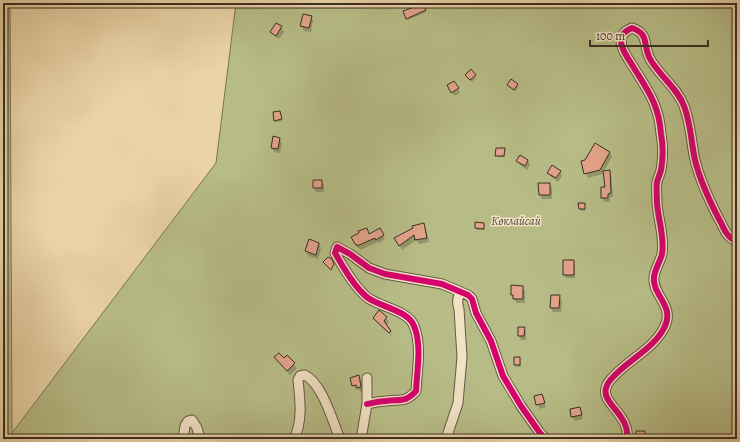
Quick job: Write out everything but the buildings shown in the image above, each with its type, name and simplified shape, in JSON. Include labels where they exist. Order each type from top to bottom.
[{"type":"street","points":[[627,439],[627,428],[625,421],[608,400],[605,389],[609,382],[622,368],[655,342],[665,327],[667,310],[657,291],[654,277],[662,254],[657,203],[657,182],[661,170],[662,136],[660,122],[651,95],[621,46],[624,31],[632,28],[641,32],[644,36],[650,57],[663,78],[671,84],[681,99],[690,126],[695,160],[702,182],[724,230],[727,235],[737,242]]},
{"type":"street","points":[[366,404],[386,401],[404,401],[411,397],[416,391],[417,335],[414,324],[408,317],[368,298],[349,277],[341,265],[335,253],[337,247],[370,268],[385,274],[442,284],[468,295],[472,299],[476,313],[491,341],[503,376],[521,406],[546,439]]},
{"type":"street","points":[[446,439],[458,403],[462,357],[459,309],[457,302],[461,292]]},
{"type":"street","points":[[294,439],[299,422],[300,403],[298,380],[300,376],[305,375],[310,378],[323,396],[340,439]]},
{"type":"street","points":[[360,439],[366,404],[367,378]]},
{"type":"street","points":[[183,439],[185,426],[188,421],[192,420],[197,428],[200,439]]},
{"type":"green space","name":"Көклайсай","points":[[3,3],[10,3],[12,433],[216,163],[236,3],[737,3],[737,439],[3,439]]},
{"type":"cycle path","points":[[627,439],[625,423],[606,394],[607,385],[620,370],[654,342],[660,335],[667,320],[666,307],[654,284],[655,271],[663,248],[657,189],[662,157],[660,124],[652,99],[626,55],[621,43],[622,37],[629,29],[632,28],[641,33],[645,40],[649,57],[657,70],[681,99],[688,120],[695,160],[702,184],[725,232],[737,242]]},
{"type":"cycle path","points":[[367,404],[406,399],[416,391],[418,341],[414,326],[407,317],[368,298],[358,289],[335,253],[337,247],[350,254],[369,268],[385,274],[442,284],[468,295],[472,299],[476,313],[491,341],[503,376],[521,406],[546,439]]}]
